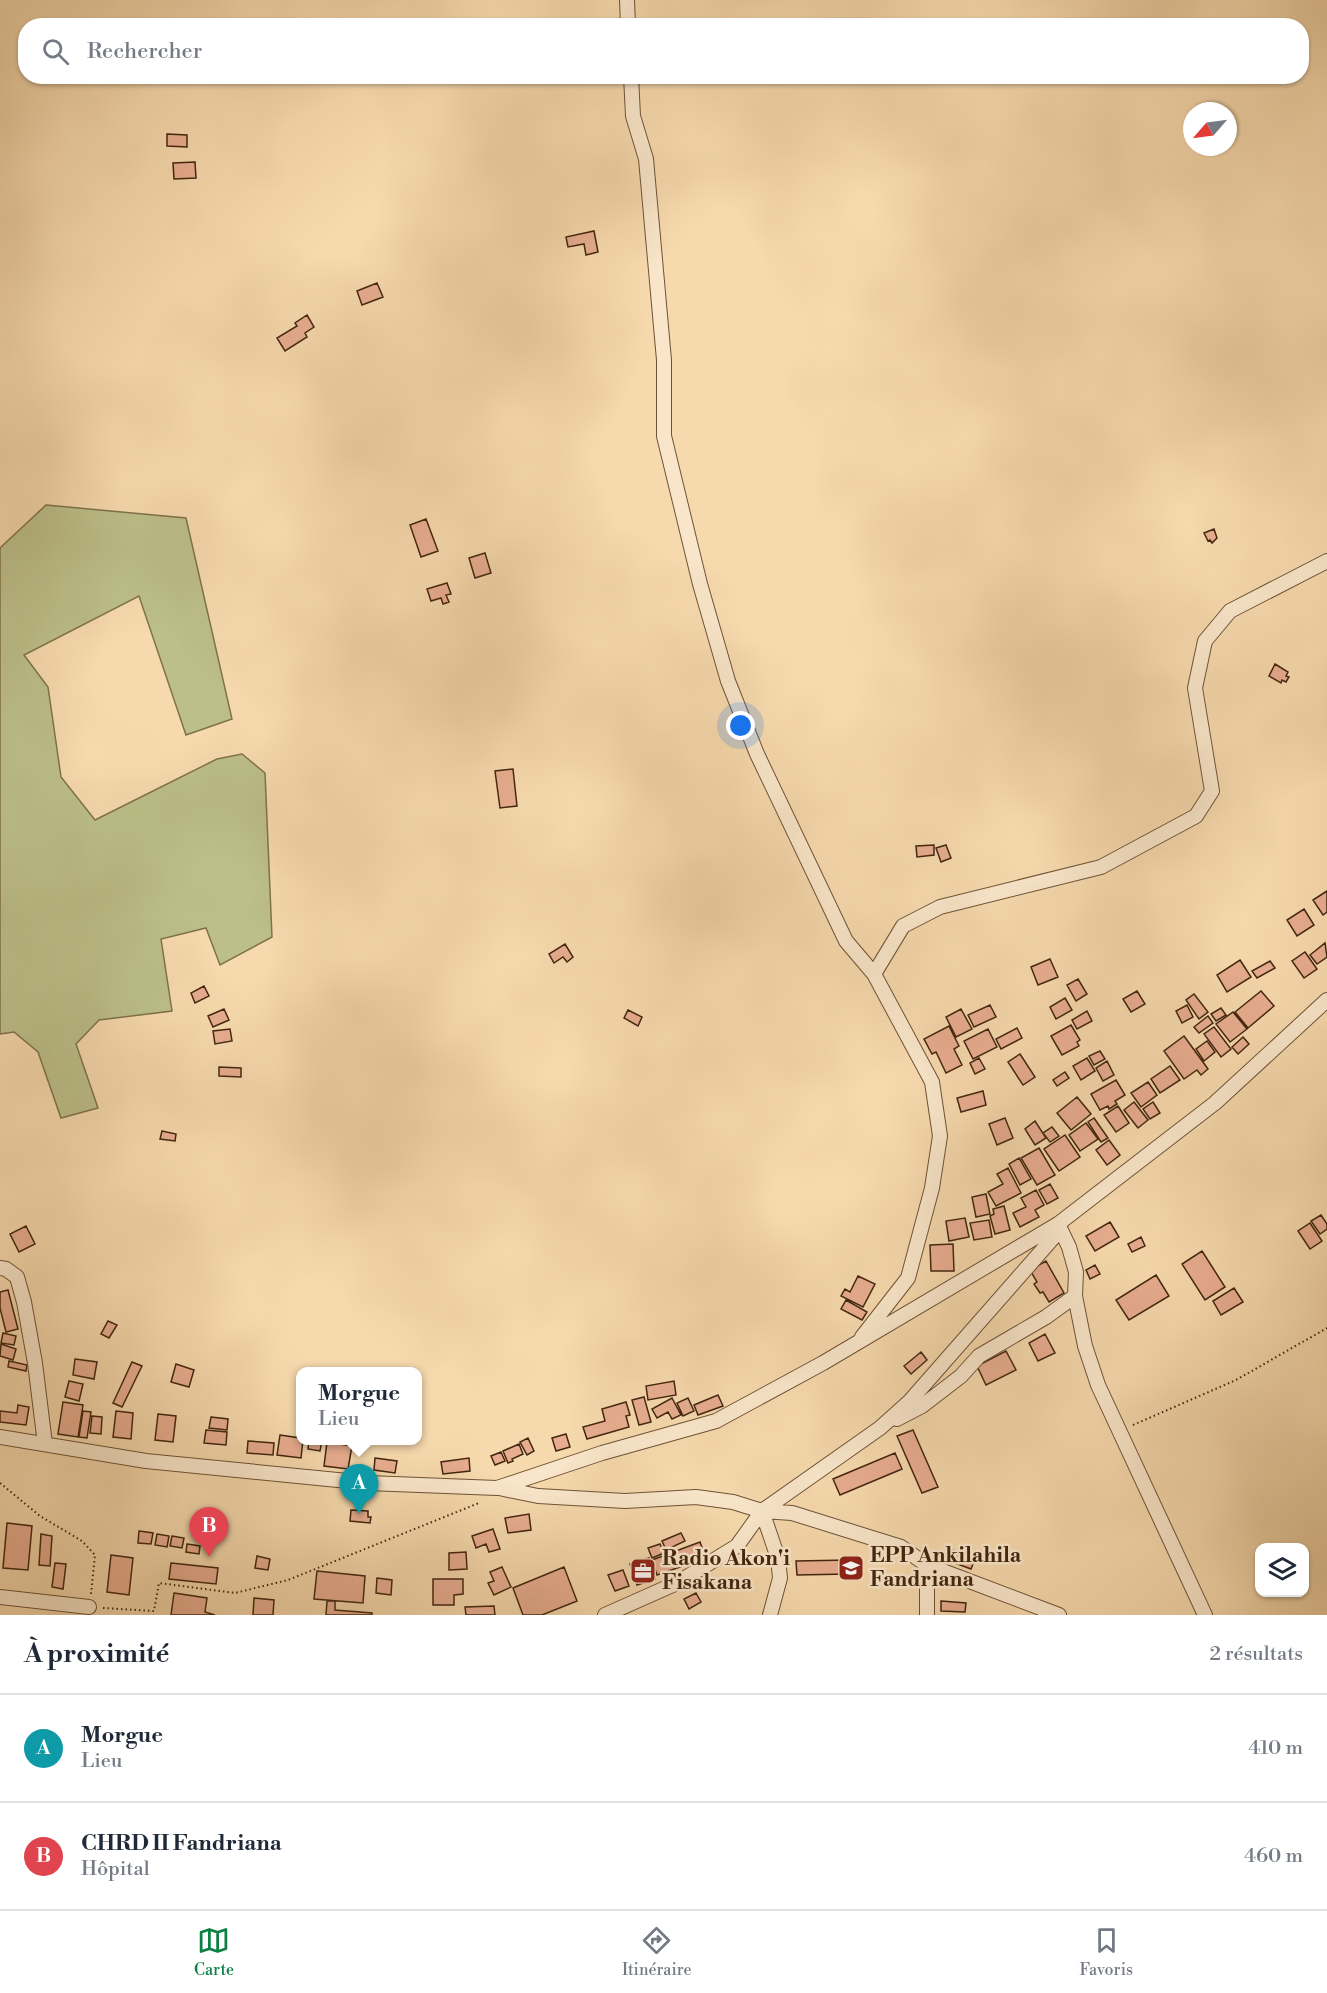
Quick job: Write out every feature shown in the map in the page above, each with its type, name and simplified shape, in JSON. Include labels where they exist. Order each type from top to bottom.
[{"type":"street","points":[[627,0],[628,18]]},
{"type":"street","points":[[631,84],[633,116],[646,159],[664,360],[664,436],[700,584],[728,681],[757,754],[846,940],[874,974],[932,1082],[940,1136],[932,1188],[908,1278],[858,1343]]},
{"type":"street","points":[[874,974],[903,926],[940,907],[1101,867],[1197,816],[1212,791],[1195,688],[1205,641],[1230,611],[1327,561]]},
{"type":"street","points":[[497,1488],[602,1453],[716,1421],[858,1343],[1058,1224],[1215,1103],[1327,1000]]},
{"type":"street","points":[[1058,1224],[1069,1247],[1076,1272],[1076,1296],[1085,1346],[1098,1385],[1205,1615]]},
{"type":"street","points":[[605,1615],[677,1583],[736,1546],[762,1511],[880,1428],[909,1402],[1053,1238],[1058,1224]]},
{"type":"street","points":[[0,1268],[6,1269],[17,1277],[24,1302],[35,1363],[45,1444]]},
{"type":"street","points":[[880,1428],[922,1406],[961,1376],[979,1356],[1046,1317],[1076,1296]]},
{"type":"street","points":[[0,1437],[146,1461],[368,1484],[497,1488],[538,1496],[625,1501],[696,1497],[733,1502],[762,1511],[792,1513],[901,1547],[927,1565],[1059,1615]]},
{"type":"street","points":[[762,1511],[778,1558],[780,1578],[770,1615]]},
{"type":"street","points":[[927,1565],[927,1615]]},
{"type":"street","points":[[0,1598],[89,1607]]},
{"type":"path","points":[[1119,1431],[1236,1380],[1327,1328]]},
{"type":"path","points":[[0,1483],[40,1516],[82,1541],[96,1555],[89,1607],[154,1611],[159,1582],[235,1593],[288,1580],[488,1499],[497,1488]]},
{"type":"green space","points":[[46,505],[186,518],[232,719],[186,735],[139,596],[24,655],[48,687],[61,777],[95,820],[217,759],[242,754],[265,773],[272,937],[220,965],[206,928],[161,939],[172,1011],[99,1020],[76,1044],[98,1108],[61,1118],[38,1052],[14,1032],[0,1034],[0,548]]},
{"type":"building","points":[[167,134],[187,135],[187,147],[167,146]]},
{"type":"building","points":[[195,162],[196,178],[174,179],[173,163]]},
{"type":"building","points":[[594,231],[598,252],[586,255],[584,244],[568,247],[566,237]]},
{"type":"building","points":[[377,283],[383,297],[362,305],[357,291]]},
{"type":"building","points":[[307,315],[314,327],[305,333],[307,337],[285,351],[277,338],[297,326],[295,323]]},
{"type":"building","points":[[426,519],[438,551],[421,557],[410,525]]},
{"type":"building","points":[[1214,529],[1217,538],[1212,543],[1208,541],[1204,533]]},
{"type":"building","points":[[485,553],[491,573],[475,578],[469,558]]},
{"type":"building","points":[[447,583],[451,594],[446,595],[449,602],[443,604],[441,598],[431,601],[427,589]]},
{"type":"building","points":[[1275,664],[1288,672],[1286,676],[1289,677],[1286,682],[1282,680],[1281,683],[1269,676]]},
{"type":"building","points":[[513,769],[517,806],[500,808],[495,771]]},
{"type":"building","points":[[934,845],[934,855],[917,857],[916,846]]},
{"type":"building","points":[[946,845],[951,858],[941,862],[936,848]]},
{"type":"building","points":[[1327,891],[1327,912],[1323,915],[1313,900]]},
{"type":"building","points":[[1304,909],[1314,925],[1297,936],[1287,920]]},
{"type":"building","points":[[1325,943],[1327,957],[1317,964],[1310,955]]},
{"type":"building","points":[[565,944],[573,957],[567,962],[563,957],[554,963],[549,954]]},
{"type":"building","points":[[1305,952],[1317,969],[1304,978],[1292,961]]},
{"type":"building","points":[[1050,959],[1058,977],[1038,985],[1031,967]]},
{"type":"building","points":[[1240,960],[1251,977],[1227,992],[1217,975]]},
{"type":"building","points":[[1270,961],[1275,968],[1257,978],[1252,971]]},
{"type":"building","points":[[1078,979],[1087,994],[1076,1001],[1067,985]]},
{"type":"building","points":[[204,986],[209,996],[195,1003],[191,993]]},
{"type":"building","points":[[1137,991],[1145,1004],[1131,1012],[1123,999]]},
{"type":"building","points":[[1261,991],[1274,1006],[1248,1028],[1235,1012]]},
{"type":"building","points":[[1194,994],[1208,1012],[1199,1019],[1186,1000]]},
{"type":"building","points":[[1065,998],[1072,1010],[1056,1019],[1050,1007]]},
{"type":"building","points":[[990,1005],[996,1017],[974,1027],[968,1015]]},
{"type":"building","points":[[1187,1005],[1193,1017],[1182,1023],[1176,1011]]},
{"type":"building","points":[[1221,1008],[1226,1015],[1216,1021],[1211,1014]]},
{"type":"building","points":[[224,1009],[229,1020],[213,1027],[208,1016]]},
{"type":"building","points":[[961,1009],[972,1029],[956,1037],[946,1017]]},
{"type":"building","points":[[628,1010],[642,1017],[638,1026],[624,1018]]},
{"type":"building","points":[[1087,1011],[1092,1021],[1077,1029],[1072,1020]]},
{"type":"building","points":[[1233,1012],[1247,1029],[1230,1042],[1216,1024]]},
{"type":"building","points":[[1208,1016],[1213,1023],[1199,1033],[1194,1027]]},
{"type":"building","points":[[1071,1025],[1080,1040],[1077,1042],[1079,1046],[1062,1055],[1051,1036]]},
{"type":"building","points":[[949,1026],[959,1046],[954,1049],[962,1065],[946,1073],[936,1052],[932,1054],[924,1039]]},
{"type":"building","points":[[1214,1027],[1231,1049],[1221,1057],[1204,1034]]},
{"type":"building","points":[[1017,1028],[1022,1038],[1001,1049],[996,1039]]},
{"type":"building","points":[[230,1029],[232,1041],[215,1044],[213,1031]]},
{"type":"building","points":[[988,1029],[997,1047],[973,1059],[964,1041]]},
{"type":"building","points":[[1184,1036],[1208,1069],[1201,1075],[1197,1070],[1184,1079],[1164,1051]]},
{"type":"building","points":[[1243,1037],[1249,1044],[1238,1054],[1232,1047]]},
{"type":"building","points":[[1207,1041],[1215,1052],[1204,1061],[1196,1049]]},
{"type":"building","points":[[1100,1051],[1105,1059],[1094,1065],[1089,1056]]},
{"type":"building","points":[[1020,1054],[1035,1077],[1023,1085],[1008,1062]]},
{"type":"building","points":[[979,1058],[985,1069],[975,1074],[970,1063]]},
{"type":"building","points":[[1087,1058],[1095,1071],[1081,1080],[1073,1066]]},
{"type":"building","points":[[1107,1061],[1114,1075],[1103,1081],[1096,1068]]},
{"type":"building","points":[[1170,1066],[1180,1080],[1160,1093],[1151,1079]]},
{"type":"building","points":[[219,1067],[241,1068],[241,1077],[219,1076]]},
{"type":"building","points":[[1065,1072],[1069,1078],[1057,1086],[1053,1080]]},
{"type":"building","points":[[1116,1080],[1125,1095],[1115,1101],[1117,1104],[1109,1109],[1108,1106],[1100,1110],[1091,1094]]},
{"type":"building","points":[[1148,1082],[1157,1095],[1141,1107],[1131,1093]]},
{"type":"building","points":[[983,1091],[986,1105],[961,1112],[957,1098]]},
{"type":"building","points":[[1077,1097],[1091,1114],[1071,1130],[1057,1113]]},
{"type":"building","points":[[1134,1102],[1148,1120],[1138,1128],[1124,1110]]},
{"type":"building","points":[[1153,1102],[1160,1113],[1150,1119],[1143,1109]]},
{"type":"building","points":[[1118,1106],[1129,1123],[1116,1132],[1104,1115]]},
{"type":"building","points":[[1005,1118],[1013,1138],[997,1145],[989,1124]]},
{"type":"building","points":[[1094,1118],[1108,1138],[1101,1142],[1088,1122]]},
{"type":"building","points":[[1035,1121],[1046,1138],[1035,1145],[1025,1129]]},
{"type":"building","points":[[1086,1123],[1098,1139],[1080,1151],[1069,1135]]},
{"type":"building","points":[[1052,1127],[1059,1136],[1050,1142],[1043,1133]]},
{"type":"building","points":[[162,1131],[176,1134],[175,1141],[160,1139]]},
{"type":"building","points":[[1065,1135],[1080,1157],[1059,1171],[1044,1149]]},
{"type":"building","points":[[1109,1140],[1120,1155],[1107,1165],[1096,1150]]},
{"type":"building","points":[[1039,1148],[1055,1175],[1037,1185],[1021,1158]]},
{"type":"building","points":[[1019,1158],[1031,1179],[1020,1185],[1009,1164]]},
{"type":"building","points":[[1008,1168],[1021,1193],[996,1206],[988,1192],[1003,1184],[997,1174]]},
{"type":"building","points":[[1050,1184],[1058,1198],[1047,1204],[1039,1190]]},
{"type":"building","points":[[1036,1190],[1044,1205],[1035,1210],[1039,1217],[1020,1227],[1013,1213],[1026,1207],[1021,1198]]},
{"type":"building","points":[[986,1194],[990,1214],[976,1217],[972,1197]]},
{"type":"building","points":[[1004,1206],[1010,1230],[995,1234],[990,1216],[994,1214],[993,1209]]},
{"type":"building","points":[[1321,1215],[1327,1224],[1327,1229],[1320,1234],[1311,1221]]},
{"type":"building","points":[[965,1218],[969,1237],[949,1241],[946,1221]]},
{"type":"building","points":[[989,1220],[992,1237],[974,1240],[970,1223]]},
{"type":"building","points":[[1110,1222],[1119,1237],[1095,1251],[1086,1236]]},
{"type":"building","points":[[1310,1223],[1322,1241],[1310,1249],[1298,1231]]},
{"type":"building","points":[[26,1226],[35,1244],[19,1252],[10,1234]]},
{"type":"building","points":[[1141,1237],[1145,1246],[1132,1252],[1128,1244]]},
{"type":"building","points":[[953,1244],[954,1271],[931,1271],[930,1245]]},
{"type":"building","points":[[1202,1251],[1225,1287],[1205,1300],[1182,1264]]},
{"type":"building","points":[[1046,1261],[1064,1293],[1049,1302],[1034,1284],[1037,1282],[1030,1270]]},
{"type":"building","points":[[1095,1265],[1100,1274],[1090,1279],[1086,1270]]},
{"type":"building","points":[[1156,1275],[1169,1296],[1129,1320],[1116,1300]]},
{"type":"building","points":[[858,1276],[875,1284],[863,1307],[841,1296],[845,1289],[850,1292]]},
{"type":"building","points":[[1234,1288],[1243,1302],[1221,1315],[1213,1301]]},
{"type":"building","points":[[8,1290],[18,1329],[6,1332],[0,1308],[0,1292]]},
{"type":"building","points":[[846,1300],[867,1312],[862,1320],[841,1309]]},
{"type":"building","points":[[108,1321],[117,1325],[109,1338],[101,1334]]},
{"type":"building","points":[[3,1333],[16,1336],[14,1345],[1,1343]]},
{"type":"building","points":[[1045,1334],[1055,1353],[1038,1361],[1029,1343]]},
{"type":"building","points":[[1,1344],[16,1349],[13,1360],[0,1356]]},
{"type":"building","points":[[1006,1351],[1016,1370],[986,1385],[977,1366]]},
{"type":"building","points":[[921,1352],[927,1360],[911,1374],[904,1366]]},
{"type":"building","points":[[75,1359],[97,1362],[94,1379],[73,1375]]},
{"type":"building","points":[[9,1361],[27,1365],[26,1371],[8,1367]]},
{"type":"building","points":[[132,1362],[142,1366],[122,1407],[113,1403]]},
{"type":"building","points":[[176,1364],[194,1370],[189,1387],[171,1382]]},
{"type":"building","points":[[69,1381],[83,1384],[79,1401],[65,1397]]},
{"type":"building","points":[[674,1381],[676,1395],[648,1400],[646,1386]]},
{"type":"building","points":[[718,1395],[723,1406],[698,1415],[694,1405]]},
{"type":"building","points":[[644,1397],[651,1422],[639,1425],[632,1400]]},
{"type":"building","points":[[672,1398],[681,1415],[672,1419],[668,1412],[657,1418],[652,1409]]},
{"type":"building","points":[[688,1398],[694,1411],[683,1416],[677,1403]]},
{"type":"building","points":[[63,1402],[83,1405],[78,1437],[58,1434]]},
{"type":"building","points":[[626,1402],[630,1415],[626,1416],[629,1427],[587,1439],[583,1427],[605,1421],[602,1409]]},
{"type":"building","points":[[18,1405],[29,1407],[26,1425],[0,1422],[0,1411],[17,1413]]},
{"type":"building","points":[[83,1411],[91,1412],[87,1438],[79,1437]]},
{"type":"building","points":[[116,1411],[133,1413],[131,1439],[113,1437]]},
{"type":"building","points":[[158,1414],[176,1416],[173,1442],[155,1440]]},
{"type":"building","points":[[92,1416],[102,1417],[101,1434],[90,1433]]},
{"type":"building","points":[[211,1417],[228,1419],[227,1430],[209,1428]]},
{"type":"building","points":[[206,1430],[227,1432],[226,1445],[204,1443]]},
{"type":"building","points":[[913,1430],[938,1487],[922,1493],[897,1436]]},
{"type":"building","points":[[566,1434],[570,1447],[556,1451],[552,1438]]},
{"type":"building","points":[[280,1435],[296,1437],[296,1445],[302,1445],[301,1458],[277,1455]]},
{"type":"building","points":[[528,1438],[534,1451],[527,1455],[520,1442]]},
{"type":"building","points":[[248,1441],[274,1443],[273,1455],[247,1453]]},
{"type":"building","points":[[519,1444],[523,1454],[508,1463],[503,1451]]},
{"type":"building","points":[[308,1445],[321,1445],[320,1451],[308,1449]]},
{"type":"building","points":[[327,1445],[352,1446],[348,1469],[324,1466]]},
{"type":"building","points":[[501,1452],[505,1461],[495,1465],[491,1456]]},
{"type":"building","points":[[895,1453],[902,1469],[840,1495],[833,1479]]},
{"type":"building","points":[[375,1458],[397,1461],[395,1473],[374,1470]]},
{"type":"building","points":[[469,1458],[470,1471],[443,1474],[441,1462]]},
{"type":"building","points":[[351,1510],[368,1511],[368,1517],[371,1517],[370,1523],[350,1521]]},
{"type":"building","points":[[529,1514],[531,1530],[508,1533],[505,1518]]},
{"type":"building","points":[[7,1523],[32,1526],[28,1570],[3,1568]]},
{"type":"building","points":[[493,1529],[500,1549],[489,1552],[486,1544],[476,1548],[472,1536]]},
{"type":"building","points":[[139,1531],[153,1533],[151,1544],[138,1543]]},
{"type":"building","points":[[681,1533],[685,1541],[666,1550],[662,1541]]},
{"type":"building","points":[[41,1534],[52,1536],[50,1566],[39,1565]]},
{"type":"building","points":[[157,1534],[169,1536],[167,1547],[155,1545]]},
{"type":"building","points":[[172,1536],[184,1538],[182,1548],[170,1546]]},
{"type":"building","points":[[700,1542],[706,1558],[657,1575],[652,1560]]},
{"type":"building","points":[[187,1544],[200,1546],[199,1554],[186,1552]]},
{"type":"building","points":[[660,1544],[664,1553],[652,1558],[648,1548]]},
{"type":"building","points":[[948,1548],[975,1559],[971,1569],[944,1559]]},
{"type":"building","points":[[466,1552],[467,1569],[449,1570],[449,1553]]},
{"type":"building","points":[[111,1555],[133,1558],[129,1595],[107,1592]]},
{"type":"building","points":[[257,1556],[270,1559],[268,1570],[255,1568]]},
{"type":"building","name":"Radio Akon'i Fisakana","points":[[649,1558],[655,1579],[637,1585],[630,1564]]},
{"type":"building","points":[[848,1560],[848,1574],[797,1575],[796,1561]]},
{"type":"building","points":[[55,1563],[66,1564],[63,1589],[52,1587]]},
{"type":"building","points":[[171,1563],[218,1568],[216,1584],[169,1579]]},
{"type":"building","points":[[502,1567],[511,1587],[494,1595],[488,1583],[494,1581],[490,1572]]},
{"type":"building","points":[[564,1567],[577,1601],[542,1615],[523,1615],[513,1588]]},
{"type":"building","points":[[623,1570],[629,1586],[615,1591],[608,1575]]},
{"type":"building","points":[[317,1571],[365,1576],[363,1603],[314,1599]]},
{"type":"building","points":[[377,1578],[392,1580],[391,1595],[376,1593]]},
{"type":"building","points":[[433,1579],[463,1579],[463,1594],[454,1595],[454,1605],[433,1605]]},
{"type":"building","points":[[174,1593],[207,1598],[205,1612],[215,1615],[171,1615]]},
{"type":"building","points":[[696,1593],[701,1602],[689,1609],[684,1599]]},
{"type":"building","points":[[254,1598],[274,1600],[273,1615],[253,1615]]},
{"type":"building","points":[[327,1601],[335,1601],[335,1610],[372,1613],[372,1615],[326,1615]]},
{"type":"building","points":[[941,1601],[966,1603],[965,1612],[941,1611]]},
{"type":"building","points":[[494,1606],[495,1615],[466,1615],[465,1607]]},
{"type":"place","name":"Morgue","points":[[359,1514]]},
{"type":"place","name":"CHRD II Fandriana","points":[[209,1557]]},
{"type":"place","name":"EPP Ankilahila Fandriana","points":[[851,1568]]},
{"type":"place","name":"Radio Akon'i Fisakana","points":[[643,1571]]}]
